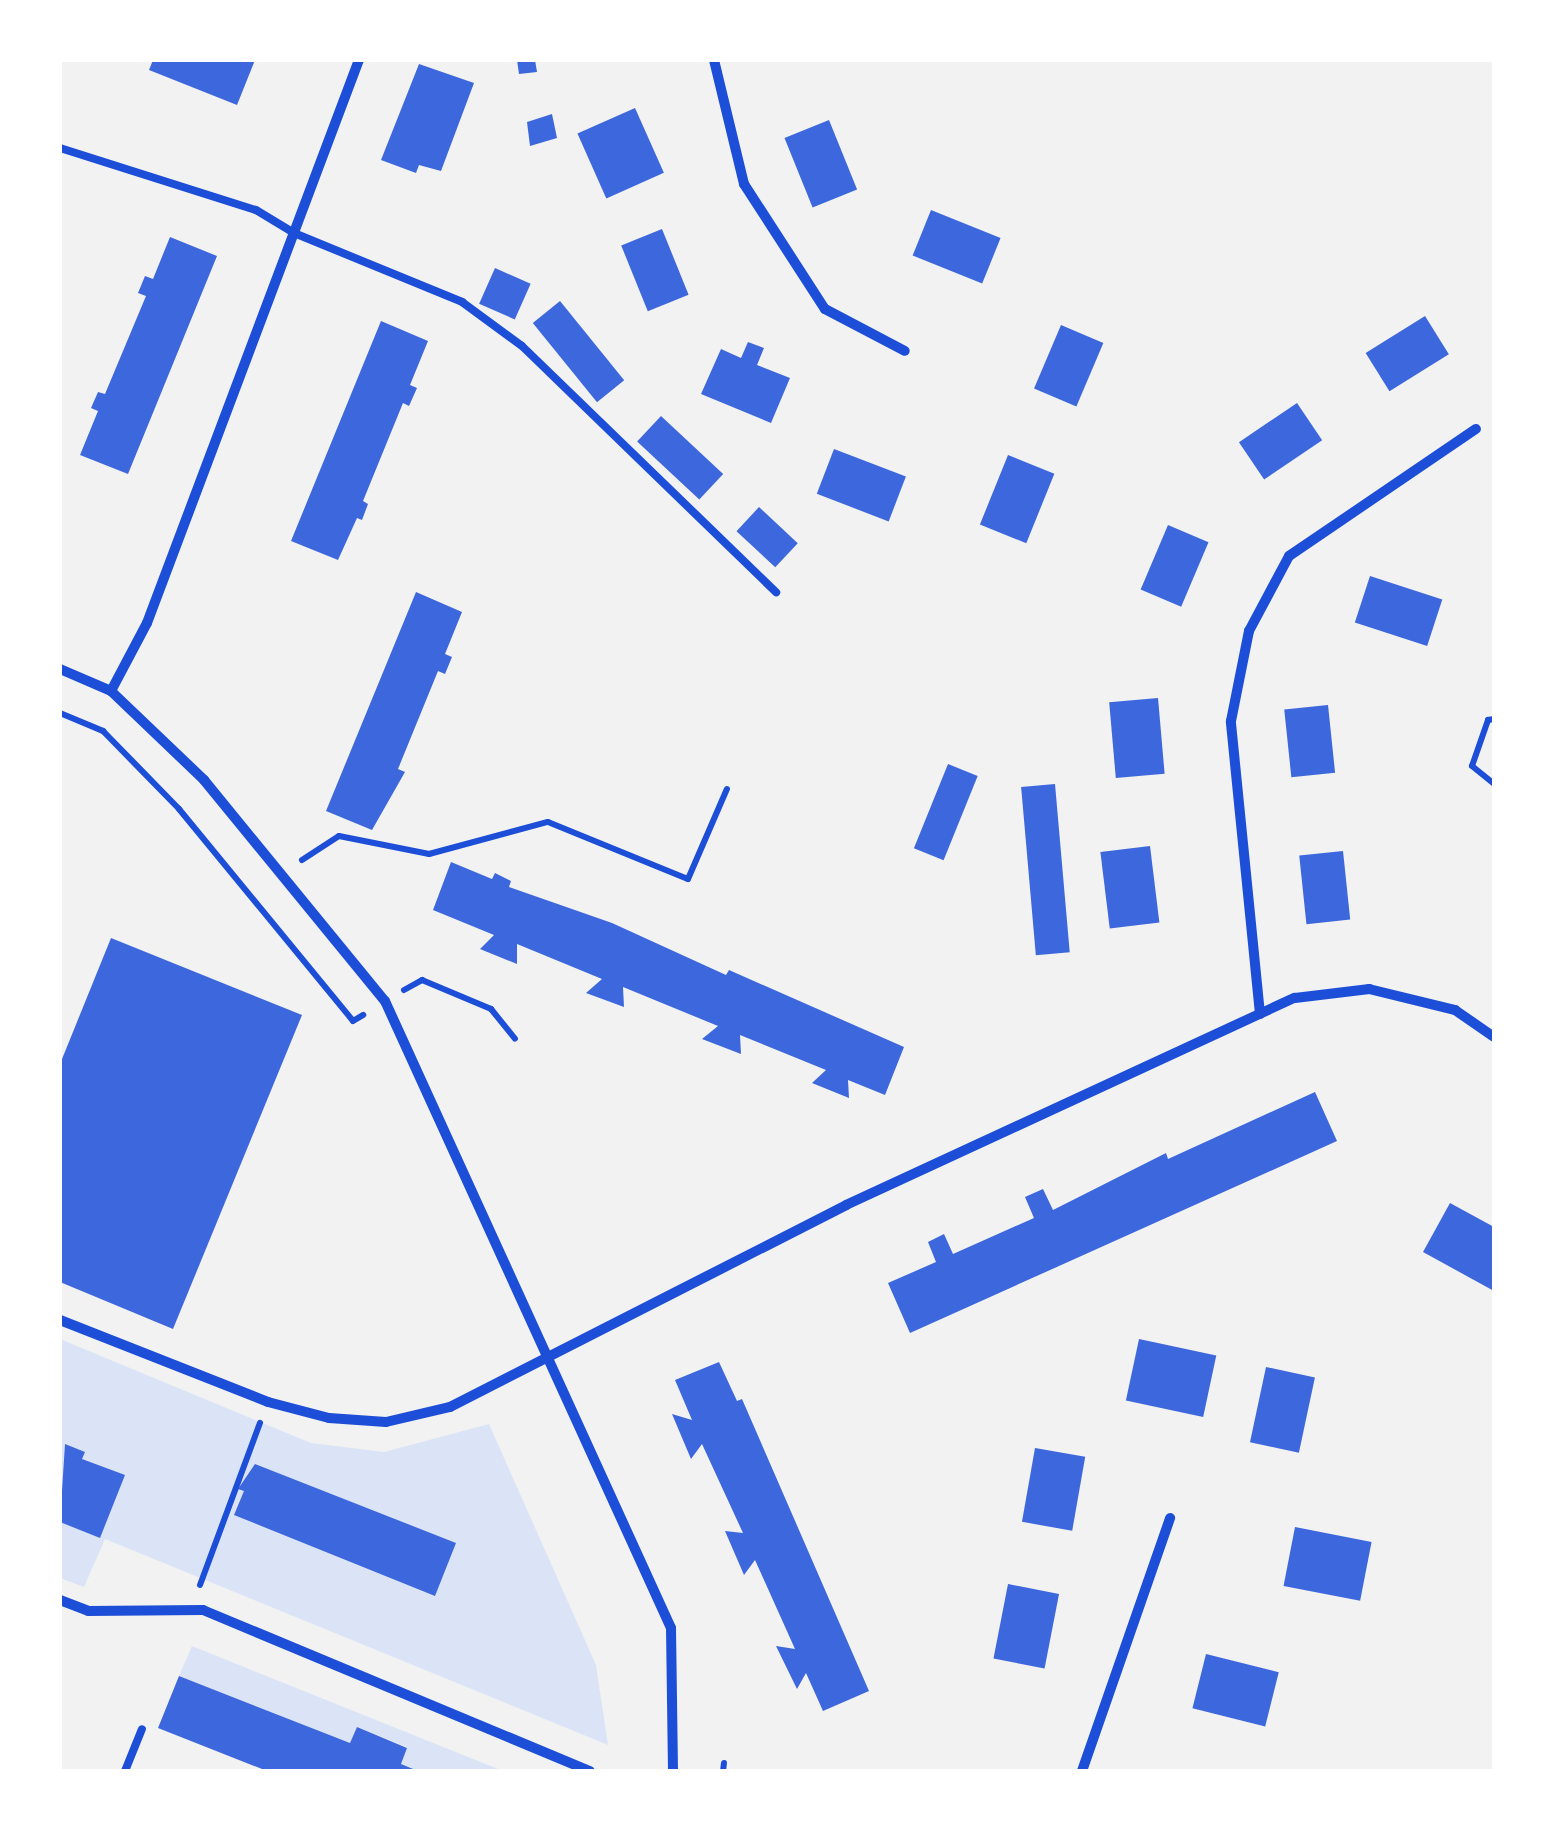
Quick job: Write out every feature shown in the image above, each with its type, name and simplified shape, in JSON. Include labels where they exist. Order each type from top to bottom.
[{"type":"street","points":[[112,691],[147,622],[359,60]]},
{"type":"street","points":[[714,60],[744,184],[825,309],[906,351]]},
{"type":"street","points":[[1260,1014],[1231,721],[1249,631],[1289,556],[1476,429]]},
{"type":"street","points":[[60,669],[112,691],[204,780],[284,872],[385,1001],[671,1628],[674,1771]]},
{"type":"street","points":[[60,1320],[268,1402],[329,1418],[386,1422],[450,1407],[846,1205],[1295,998],[1369,988],[1455,1010],[1494,1037]]},
{"type":"street","points":[[1082,1771],[1170,1518]]},
{"type":"street","points":[[60,1600],[88,1611],[203,1610],[590,1771]]},
{"type":"lane","points":[[60,148],[256,210],[294,233],[462,302],[522,346],[776,592]]},
{"type":"lane","points":[[125,1771],[142,1729]]},
{"type":"path","points":[[60,713],[103,731],[179,809],[353,1021],[422,980],[491,1009],[515,1039]]},
{"type":"path","points":[[1492,783],[1472,766],[1488,720],[1494,719]]},
{"type":"path","points":[[284,872],[339,836],[428,854],[548,822],[688,879],[726,789]]},
{"type":"path","points":[[203,1610],[198,1588],[268,1402]]},
{"type":"shaded area","points":[[60,1339],[311,1443],[384,1452],[489,1424],[596,1665],[608,1745],[105,1539],[84,1587],[60,1578]]},
{"type":"shaded area","points":[[192,1646],[503,1771],[419,1771],[401,1764],[407,1747],[357,1727],[350,1743],[179,1676]]},
{"type":"building","points":[[153,60],[255,60],[237,105],[149,70]]},
{"type":"building","points":[[517,60],[535,60],[537,72],[519,74]]},
{"type":"building","points":[[419,64],[474,83],[441,171],[419,165],[416,173],[381,160]]},
{"type":"building","points":[[635,108],[664,173],[606,198],[577,134]]},
{"type":"building","points":[[552,114],[557,138],[530,146],[527,122]]},
{"type":"building","points":[[829,120],[857,190],[813,208],[784,138]]},
{"type":"building","points":[[931,210],[1001,238],[982,284],[913,255]]},
{"type":"building","points":[[662,229],[689,295],[648,311],[621,245]]},
{"type":"building","points":[[170,237],[217,256],[128,474],[80,455],[98,411],[91,408],[98,392],[105,394],[146,296],[138,293],[145,276],[153,279]]},
{"type":"building","points":[[495,268],[531,284],[515,319],[479,304]]},
{"type":"building","points":[[560,301],[624,380],[597,402],[533,323]]},
{"type":"building","points":[[1425,316],[1449,354],[1389,391],[1366,353]]},
{"type":"building","points":[[381,321],[428,341],[410,385],[417,388],[409,406],[403,403],[363,501],[368,504],[362,520],[357,518],[338,560],[291,541]]},
{"type":"building","points":[[1061,325],[1103,343],[1076,406],[1034,389]]},
{"type":"building","points":[[748,342],[764,348],[757,365],[790,378],[771,423],[701,394],[721,349],[741,358]]},
{"type":"building","points":[[1297,403],[1322,440],[1264,479],[1239,442]]},
{"type":"building","points":[[661,416],[723,474],[699,500],[637,442]]},
{"type":"building","points":[[834,449],[906,477],[889,521],[817,494]]},
{"type":"building","points":[[1008,455],[1054,474],[1026,543],[980,525]]},
{"type":"building","points":[[759,507],[798,543],[775,567],[736,531]]},
{"type":"building","points":[[1168,525],[1209,542],[1181,607],[1141,589]]},
{"type":"building","points":[[1370,576],[1442,599],[1427,646],[1355,623]]},
{"type":"building","points":[[416,592],[462,612],[445,654],[452,657],[445,674],[438,671],[398,769],[405,772],[372,830],[326,811]]},
{"type":"building","points":[[1158,698],[1165,774],[1116,778],[1109,702]]},
{"type":"building","points":[[1328,705],[1335,773],[1291,777],[1284,710]]},
{"type":"building","points":[[948,764],[978,776],[944,860],[914,848]]},
{"type":"building","points":[[1055,784],[1070,952],[1036,955],[1021,787]]},
{"type":"building","points":[[1150,846],[1159,922],[1110,929],[1100,852]]},
{"type":"building","points":[[1343,851],[1350,920],[1306,924],[1299,856]]},
{"type":"building","points":[[451,862],[492,879],[495,873],[511,881],[509,887],[612,923],[726,975],[729,970],[904,1047],[885,1095],[848,1080],[849,1098],[812,1083],[826,1070],[740,1035],[741,1054],[702,1039],[718,1026],[623,987],[624,1007],[586,993],[602,979],[517,944],[517,964],[480,949],[494,935],[433,910]]},
{"type":"building","points":[[111,938],[302,1015],[173,1329],[60,1282],[60,1064]]},
{"type":"building","points":[[1315,1092],[1337,1141],[910,1333],[888,1283],[936,1262],[928,1242],[944,1234],[953,1254],[1034,1218],[1025,1197],[1043,1189],[1053,1210],[1166,1153],[1168,1159]]},
{"type":"building","points":[[1450,1203],[1494,1227],[1494,1291],[1423,1252]]},
{"type":"building","points":[[1139,1339],[1216,1355],[1203,1417],[1126,1401]]},
{"type":"building","points":[[719,1362],[737,1401],[742,1399],[869,1691],[823,1711],[806,1673],[797,1689],[776,1646],[795,1649],[755,1560],[744,1575],[725,1531],[743,1533],[702,1444],[691,1459],[672,1414],[692,1420],[675,1380]]},
{"type":"building","points":[[1266,1367],[1315,1377],[1299,1453],[1250,1442]]},
{"type":"building","points":[[65,1444],[85,1452],[82,1459],[125,1475],[100,1538],[60,1522]]},
{"type":"building","points":[[1035,1448],[1085,1457],[1072,1531],[1022,1522]]},
{"type":"building","points":[[255,1464],[456,1543],[435,1596],[234,1515],[244,1491],[238,1489]]},
{"type":"building","points":[[1295,1527],[1372,1542],[1360,1601],[1284,1586]]},
{"type":"building","points":[[1008,1584],[1059,1594],[1045,1669],[993,1659]]},
{"type":"building","points":[[1206,1654],[1279,1672],[1265,1726],[1192,1708]]},
{"type":"building","points":[[179,1676],[350,1743],[357,1727],[407,1748],[401,1764],[418,1771],[267,1771],[158,1728]]}]
